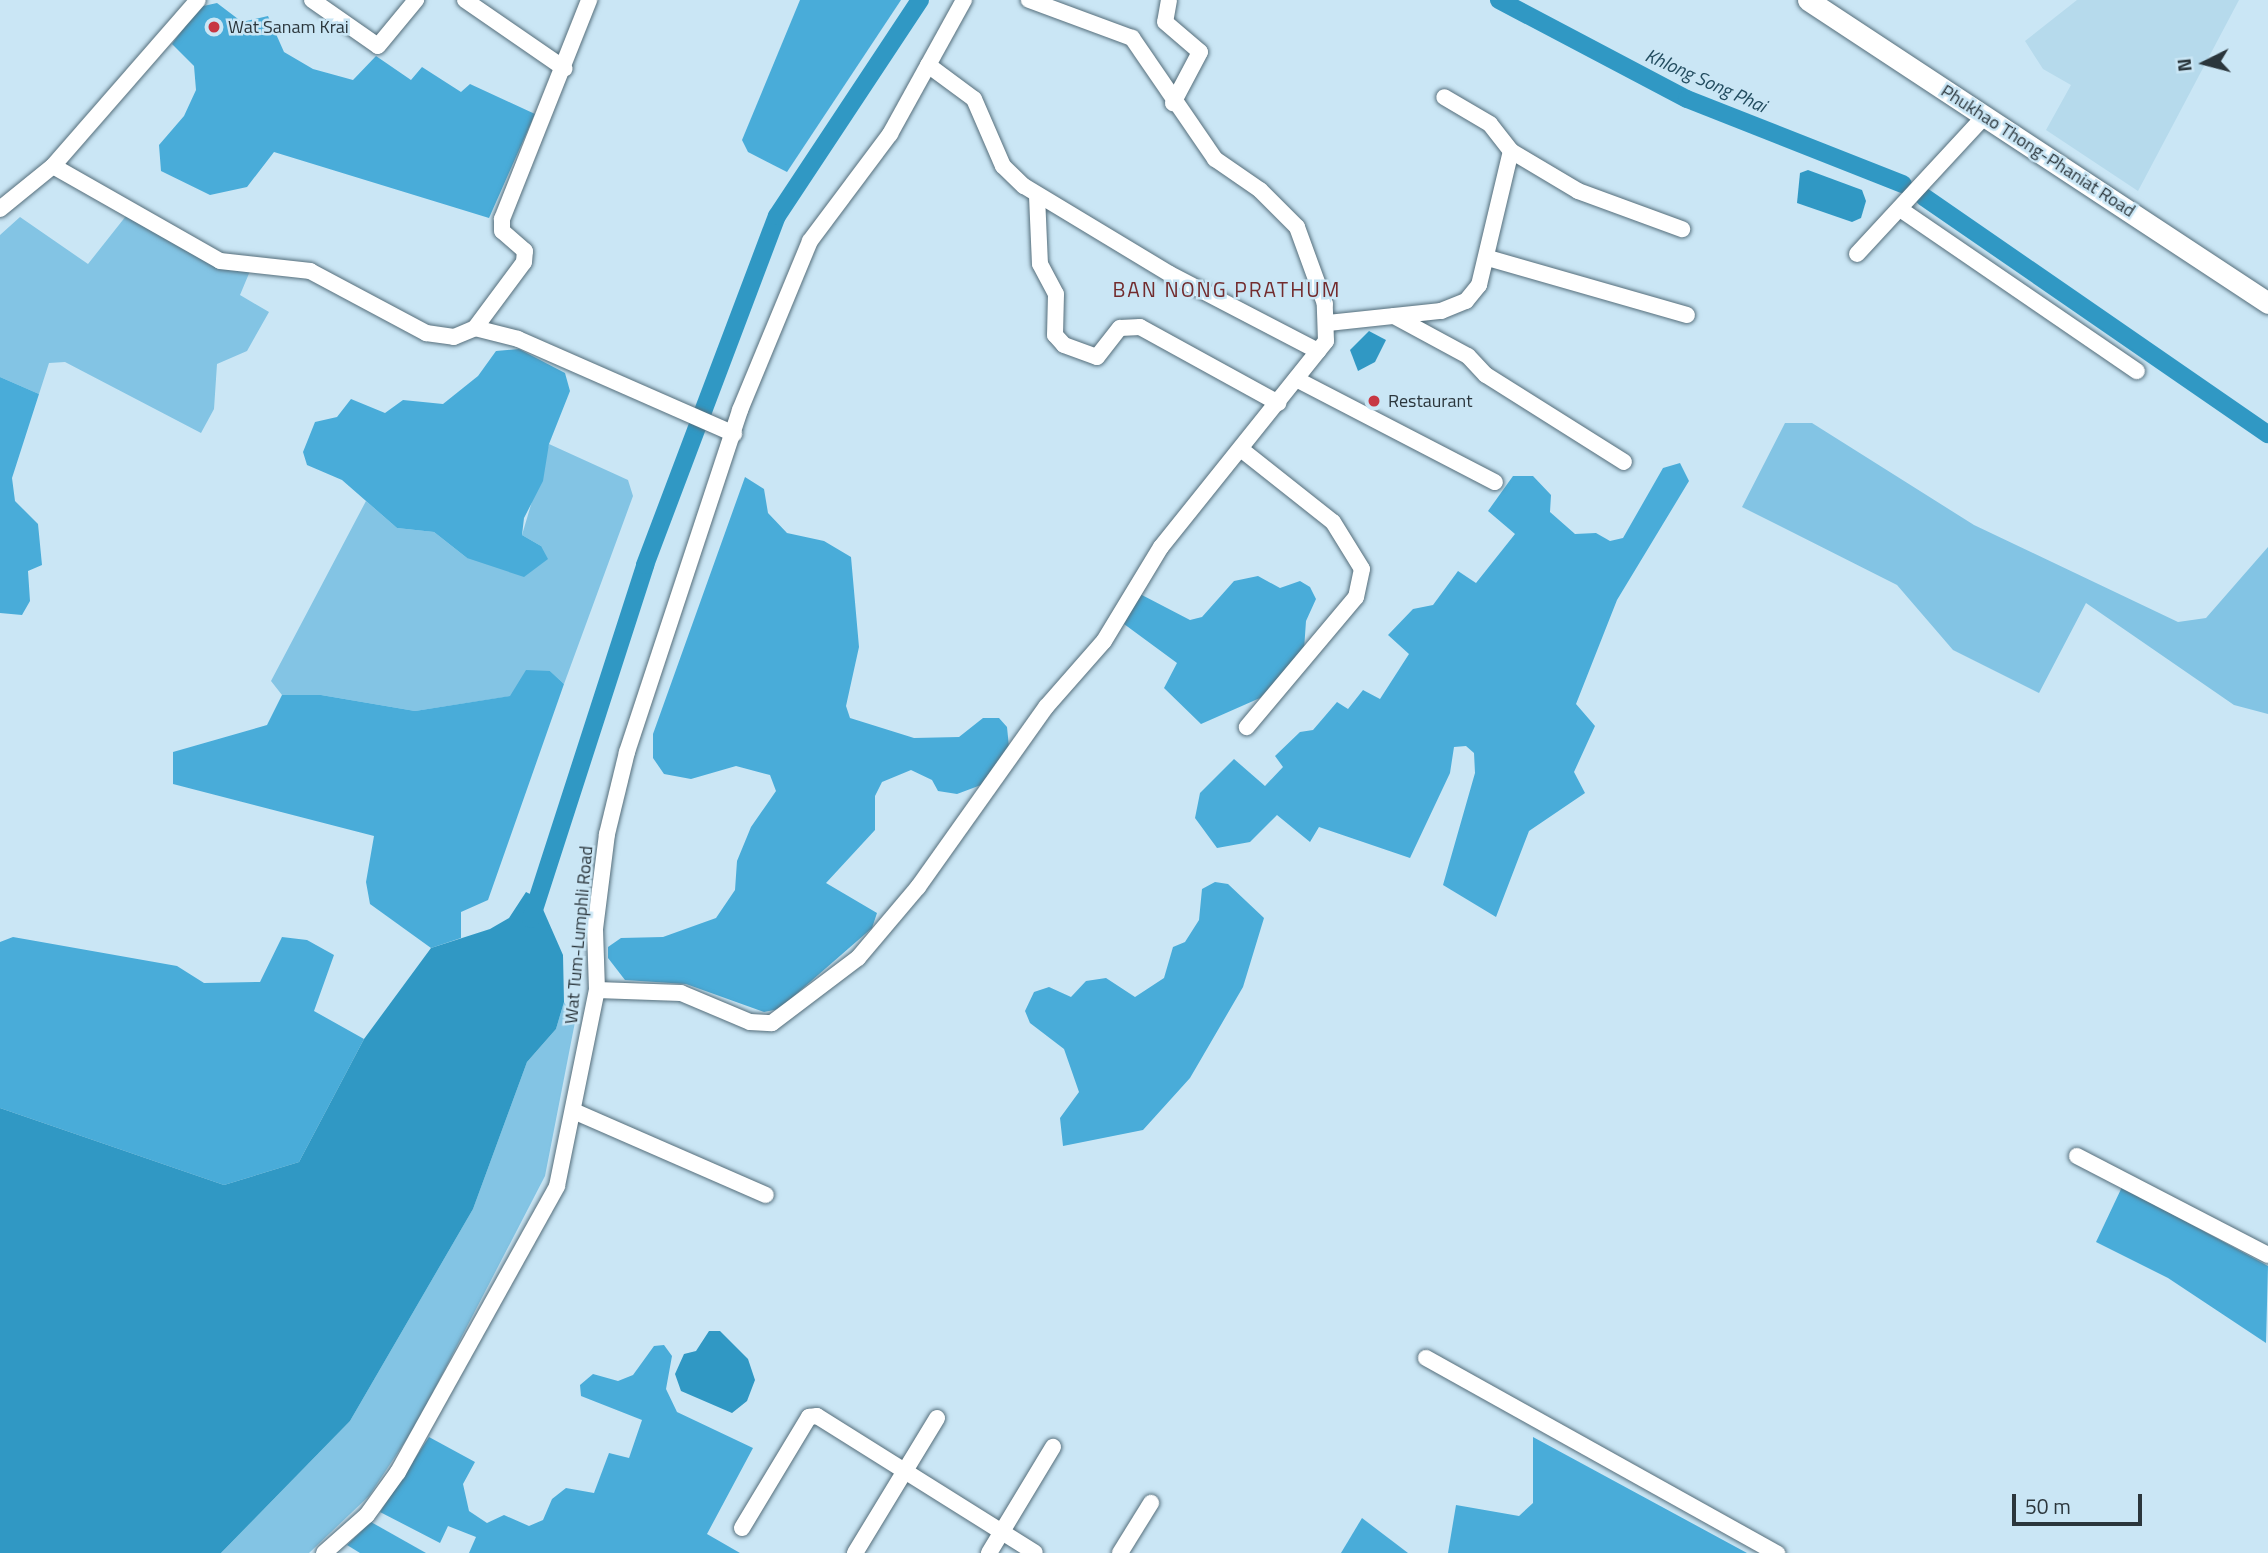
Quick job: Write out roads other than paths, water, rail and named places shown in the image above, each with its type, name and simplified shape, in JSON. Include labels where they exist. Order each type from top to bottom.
[{"type":"street","points":[[0,209],[53,166],[198,0]]},
{"type":"street","points":[[312,0],[378,46],[416,0]]},
{"type":"street","points":[[465,0],[565,69]]},
{"type":"street","points":[[475,328],[524,262],[525,251],[502,231],[502,219],[565,69],[589,0]]},
{"type":"street","name":"Wat Tum-Lumphli Road","points":[[324,1553],[383,1495],[426,1429],[558,1186],[576,1112],[597,990],[599,883],[624,764],[728,431],[810,241],[890,134],[964,0]]},
{"type":"street","points":[[597,990],[681,993],[750,1022],[772,1023],[858,958],[1104,641],[1161,547],[1242,450],[1318,351],[1328,323],[1297,227],[1260,190],[1216,159],[1174,103],[1132,38],[1029,0]]},
{"type":"street","points":[[1169,0],[1165,22],[1200,52],[1174,103]]},
{"type":"street","name":"Phukhao Thong-Phaniat Road","points":[[1808,0],[2268,303]]},
{"type":"street","points":[[928,65],[974,99],[1003,166],[1037,196],[1318,351]]},
{"type":"street","points":[[1444,97],[1490,124],[1511,151],[1578,191],[1682,229]]},
{"type":"street","points":[[1857,254],[1985,116]]},
{"type":"street","points":[[1328,323],[1394,316],[1466,301],[1488,258],[1511,151]]},
{"type":"street","points":[[53,166],[220,261],[310,271],[441,339],[475,328],[518,339],[728,431]]},
{"type":"street","points":[[1037,196],[1040,264],[1056,294],[1055,335],[1064,345],[1097,356],[1120,328],[1140,327],[1278,403]]},
{"type":"street","points":[[1900,209],[2137,371]]},
{"type":"street","points":[[1488,258],[1687,315]]},
{"type":"street","points":[[1394,316],[1468,356],[1486,375],[1624,462]]},
{"type":"street","points":[[1296,379],[1495,482]]},
{"type":"street","points":[[1242,450],[1333,522],[1362,569],[1356,597],[1247,727]]},
{"type":"street","points":[[576,1112],[766,1195]]},
{"type":"street","points":[[2077,1156],[2268,1255]]},
{"type":"street","points":[[1426,1358],[1777,1553]]},
{"type":"street","points":[[742,1528],[809,1417],[904,1471],[1035,1553]]},
{"type":"street","points":[[855,1553],[937,1418]]},
{"type":"street","points":[[989,1553],[1053,1447]]},
{"type":"street","points":[[1120,1553],[1151,1503]]},
{"type":"waterway","points":[[531,919],[645,565],[777,216],[920,0]]},
{"type":"waterway","name":"Khlong Song Phai","points":[[1499,0],[1687,99],[1903,184]]},
{"type":"waterway","name":"Khlong Song Phai","points":[[1924,197],[2268,434]]},
{"type":"place","name":"Wat Sanam Krai","points":[[214,27]]},
{"type":"place","name":"Restaurant","points":[[1374,401]]},
{"type":"district","name":"BAN NONG PRATHUM","points":[[1227,289]]}]
